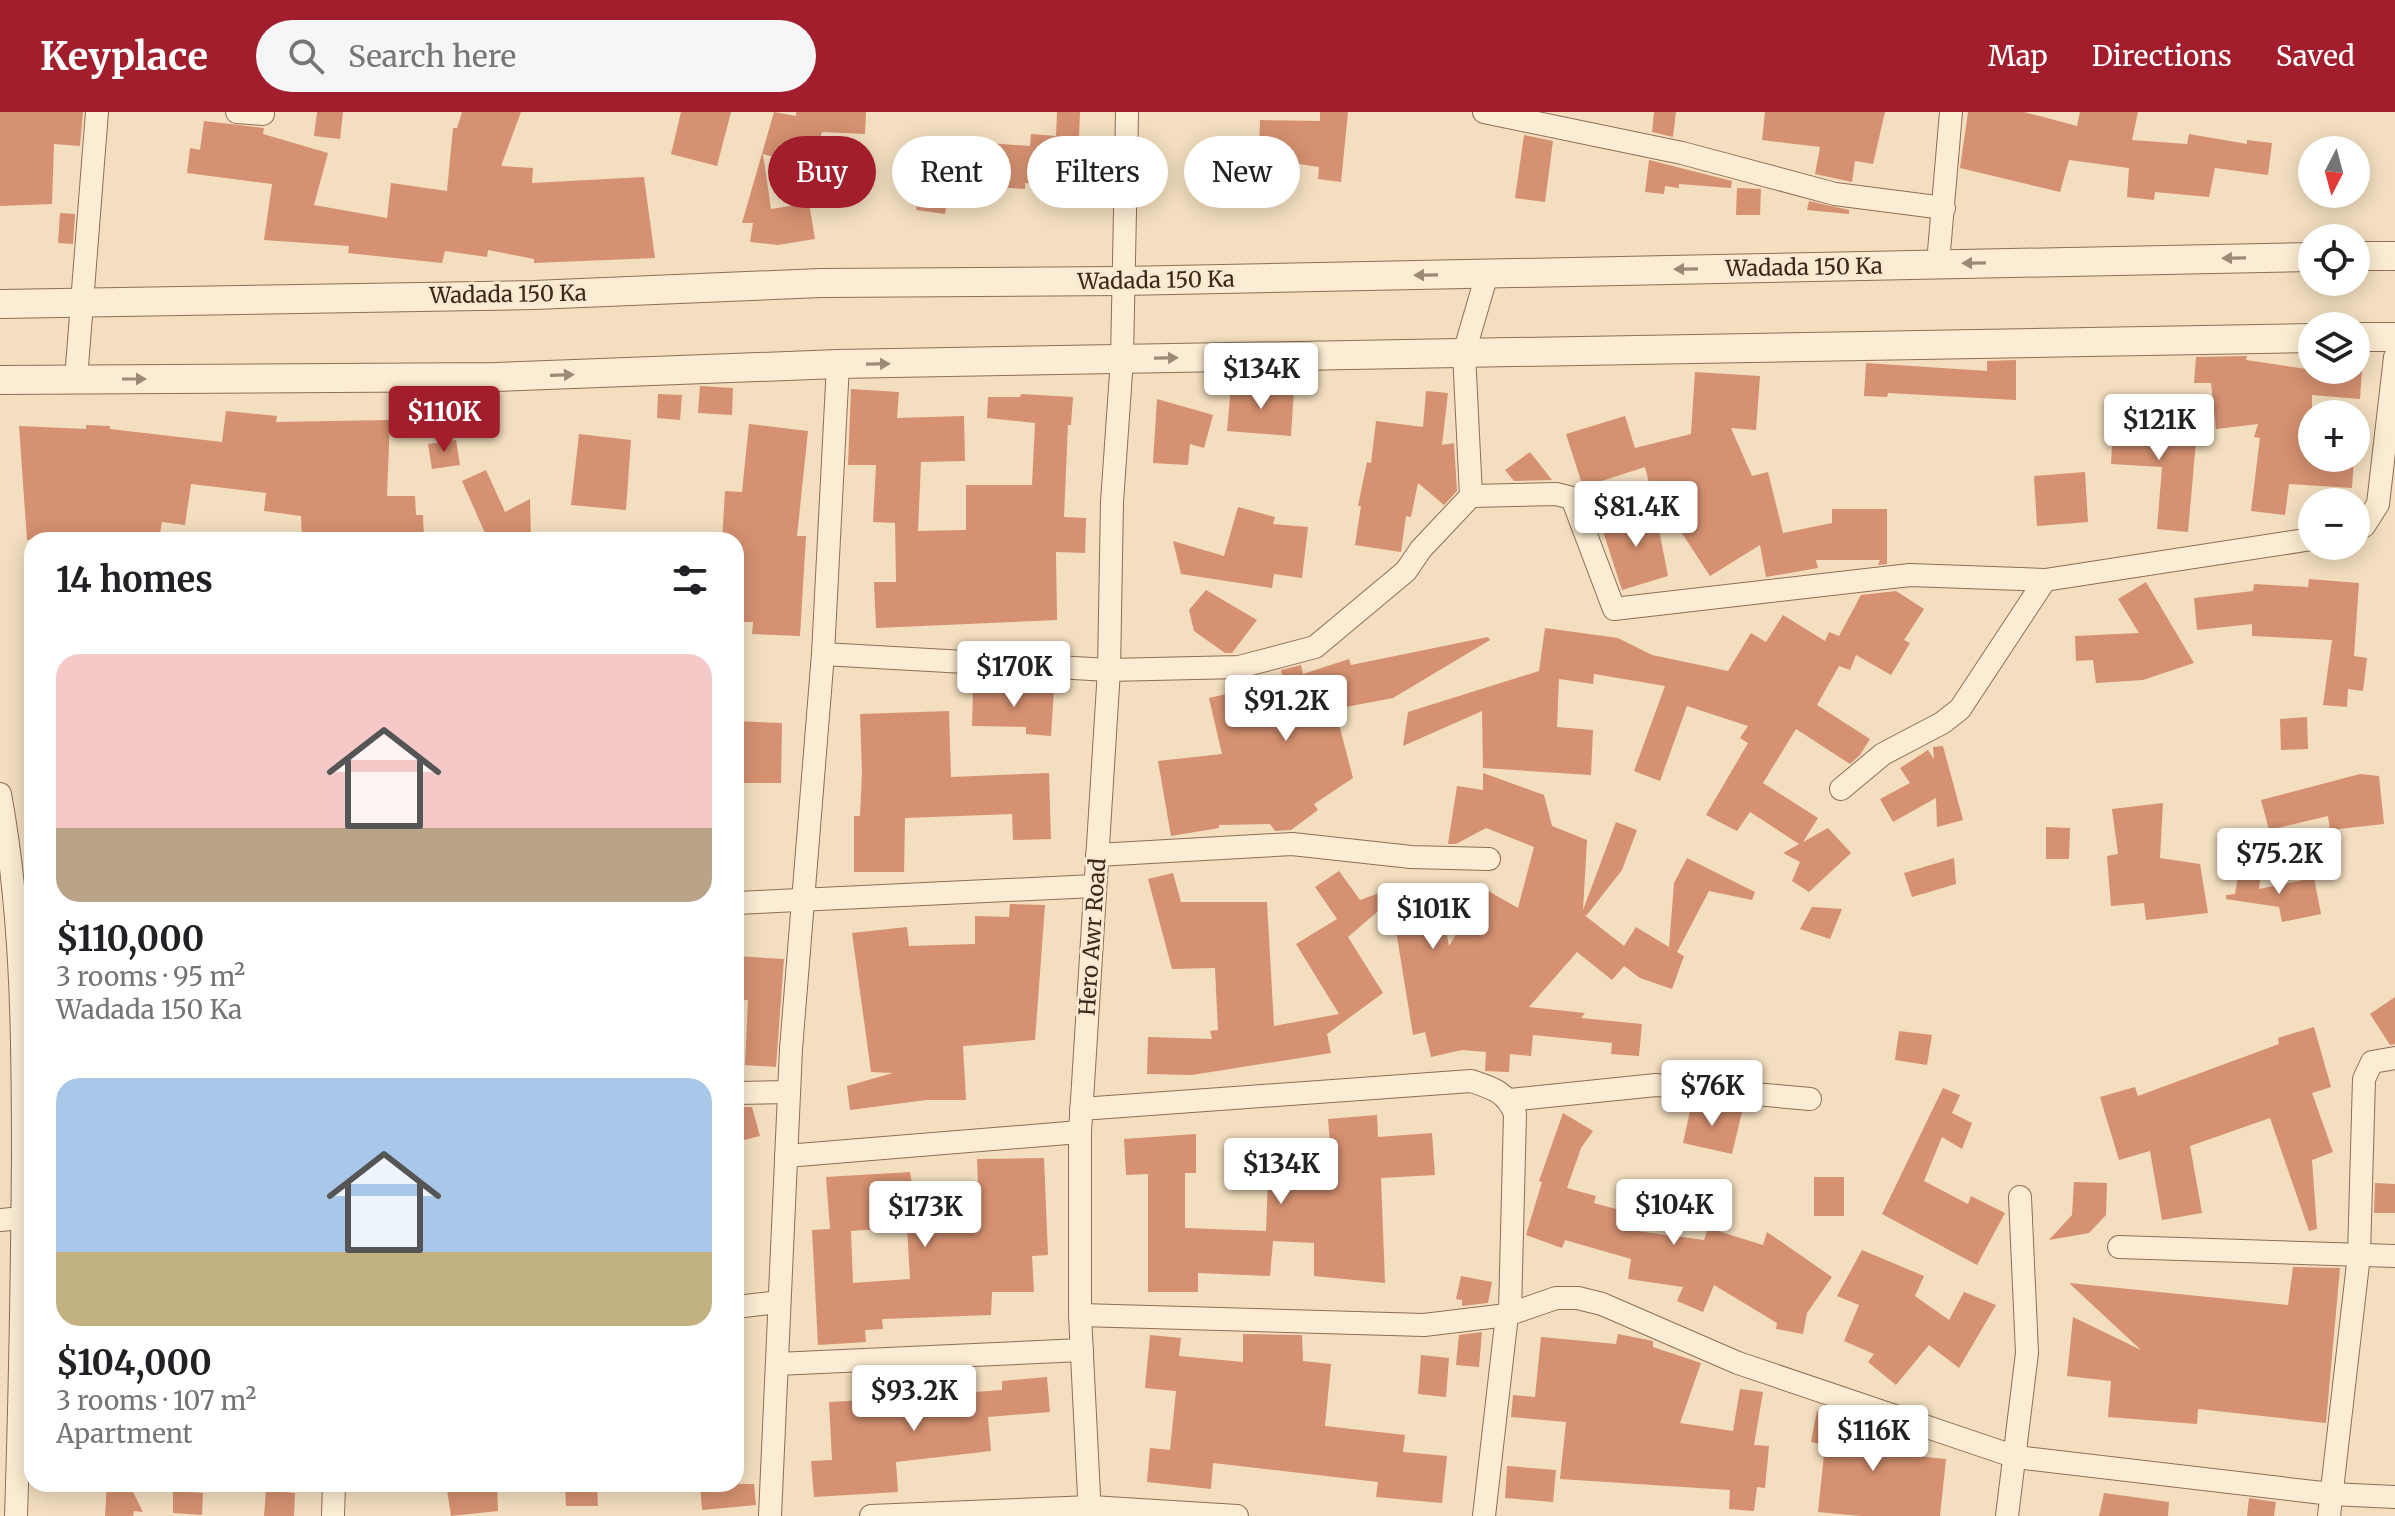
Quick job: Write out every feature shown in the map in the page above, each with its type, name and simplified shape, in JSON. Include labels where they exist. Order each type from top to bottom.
[{"type":"street","points":[[76,379],[97,112]]},
{"type":"street","points":[[237,112],[263,114]]},
{"type":"street","name":"Hero Awr Road","points":[[1090,1512],[1080,1315],[1080,1132],[1109,670],[1112,502],[1122,359],[1127,112]]},
{"type":"street","points":[[1484,112],[1682,153],[1835,194],[1944,208]]},
{"type":"street","points":[[1938,263],[1951,112]]},
{"type":"street","points":[[2370,256],[2395,256]]},
{"type":"street","name":"Wadada 150 Ka","points":[[0,304],[534,295],[821,283],[1122,281],[2298,257]]},
{"type":"street","points":[[1471,496],[1464,353],[1487,274]]},
{"type":"street","points":[[2370,337],[2395,337]]},
{"type":"street","points":[[0,380],[496,377],[838,364],[2298,338]]},
{"type":"street","points":[[2370,517],[2378,504],[2395,357]]},
{"type":"street","points":[[770,1516],[789,1092],[823,654],[838,364]]},
{"type":"street","points":[[823,654],[1109,670],[1239,667],[1315,647],[1406,571],[1421,549],[1471,496],[1556,494],[1572,498],[1614,609],[1910,575],[2045,580],[2298,541]]},
{"type":"street","points":[[1841,789],[1883,754],[1942,723],[1960,709],[2045,580]]},
{"type":"street","points":[[0,794],[13,863],[10,992],[24,1087]]},
{"type":"street","points":[[1097,855],[1292,844],[1411,857],[1489,859]]},
{"type":"street","points":[[744,903],[1094,886]]},
{"type":"street","points":[[2330,1505],[2359,1255],[2364,1079],[2372,1062],[2395,1058]]},
{"type":"street","points":[[1081,1109],[1471,1081],[1498,1090],[1510,1100],[1515,1114],[1508,1314],[1484,1516]]},
{"type":"street","points":[[1510,1100],[1656,1085],[1810,1099]]},
{"type":"street","points":[[744,1093],[789,1092]]},
{"type":"street","points":[[24,1128],[11,1219],[24,1329]]},
{"type":"street","points":[[786,1156],[1080,1132]]},
{"type":"street","points":[[2007,1516],[2027,1353],[2020,1197]]},
{"type":"street","points":[[2119,1247],[2395,1256]]},
{"type":"street","points":[[1080,1315],[1424,1325],[1508,1314],[1556,1298],[1578,1298],[1602,1304],[1738,1363],[2016,1457],[2330,1505],[2395,1497]]},
{"type":"street","points":[[744,1306],[779,1302]]},
{"type":"street","points":[[777,1364],[1082,1350]]},
{"type":"street","points":[[16,1516],[24,1380]]},
{"type":"street","points":[[333,1516],[334,1492]]},
{"type":"street","points":[[871,1516],[1090,1512],[1237,1516]]},
{"type":"building","points":[[0,112],[83,112],[80,146],[54,144],[52,204],[0,206]]},
{"type":"building","points":[[317,112],[343,112],[340,139],[314,136]]},
{"type":"building","points":[[462,112],[521,112],[501,166],[533,168],[532,183],[644,177],[655,258],[534,263],[534,259],[488,250],[487,257],[445,251],[442,263],[348,253],[349,246],[264,240],[272,184],[187,173],[190,148],[200,150],[204,121],[264,128],[263,134],[328,153],[314,205],[387,218],[391,183],[447,191],[453,128],[457,128]]},
{"type":"building","points":[[681,112],[731,112],[717,166],[671,154]]},
{"type":"building","points":[[774,112],[796,116],[796,112],[866,112],[865,134],[822,132],[821,136],[768,136],[768,155],[763,154],[768,208],[810,208],[815,239],[778,245],[750,242],[753,223],[742,223]]},
{"type":"building","points":[[1057,112],[1080,112],[1079,136],[1056,136]]},
{"type":"building","points":[[1320,112],[1348,112],[1341,182],[1318,179],[1319,167],[1300,164],[1300,136],[1259,136],[1260,120],[1320,121]]},
{"type":"building","points":[[1654,112],[1676,112],[1673,137],[1652,132]]},
{"type":"building","points":[[1765,112],[1885,112],[1873,164],[1855,161],[1852,182],[1815,174],[1820,147],[1762,140]]},
{"type":"building","points":[[1968,112],[2024,112],[2077,126],[2080,112],[2138,112],[2132,140],[2187,144],[2189,134],[2247,144],[2247,140],[2272,143],[2268,175],[2215,168],[2209,197],[2155,192],[2154,200],[2127,197],[2129,168],[2069,160],[2060,192],[1960,168]]},
{"type":"building","points":[[1524,135],[1553,141],[1545,202],[1515,198]]},
{"type":"building","points":[[1011,145],[1027,146],[1025,189],[1011,188]]},
{"type":"building","points":[[1649,160],[1732,181],[1731,188],[1679,184],[1679,188],[1665,186],[1664,194],[1645,192]]},
{"type":"building","points":[[1737,188],[1761,189],[1760,215],[1736,215]]},
{"type":"building","points":[[1809,201],[1849,210],[1849,214],[1807,210]]},
{"type":"building","points":[[916,208],[946,208],[945,214]]},
{"type":"building","points":[[60,213],[75,214],[73,244],[58,243]]},
{"type":"building","points":[[2247,356],[2246,360],[2298,368],[2298,384],[2361,384],[2360,399],[2312,395],[2312,400],[2298,400],[2298,472],[2353,472],[2352,488],[2289,484],[2285,515],[2251,511],[2260,438],[2254,437],[2258,424],[2216,429],[2211,383],[2194,383],[2196,357]]},
{"type":"building","points":[[2016,360],[2016,400],[1888,393],[1887,397],[1864,396],[1866,363],[1987,371],[1987,361]]},
{"type":"building","points":[[1695,372],[1760,376],[1756,430],[1731,428],[1752,476],[1768,472],[1783,533],[1832,523],[1832,509],[1887,509],[1887,564],[1878,565],[1880,560],[1816,560],[1818,568],[1766,577],[1760,545],[1710,576],[1649,483],[1645,467],[1583,487],[1566,434],[1625,416],[1635,448],[1691,434]]},
{"type":"building","points":[[700,386],[733,388],[732,415],[698,413]]},
{"type":"building","points":[[1231,386],[1294,390],[1291,436],[1227,431]]},
{"type":"building","points":[[851,389],[899,392],[897,418],[964,416],[965,461],[921,462],[918,531],[966,530],[966,485],[1032,485],[1035,423],[987,418],[988,397],[1020,397],[1021,394],[1073,397],[1071,425],[1068,425],[1064,517],[1086,518],[1085,553],[1056,552],[1057,620],[876,628],[874,582],[896,582],[895,523],[873,522],[876,465],[848,465]]},
{"type":"building","points":[[1426,391],[1448,393],[1442,445],[1454,443],[1457,491],[1444,505],[1418,483],[1411,517],[1406,516],[1401,552],[1355,545],[1361,506],[1358,506],[1367,462],[1371,463],[1376,421],[1423,427]]},
{"type":"building","points":[[658,394],[682,395],[680,420],[657,418]]},
{"type":"building","points":[[1157,399],[1213,415],[1204,448],[1190,444],[1188,465],[1153,463]]},
{"type":"building","points":[[2114,410],[2150,412],[2150,427],[2197,430],[2188,532],[2157,529],[2162,467],[2111,464]]},
{"type":"building","points":[[226,411],[277,416],[276,422],[390,420],[387,496],[415,496],[416,515],[423,515],[424,532],[302,532],[301,516],[264,511],[266,493],[191,484],[185,525],[162,522],[160,532],[26,532],[19,426],[86,429],[86,425],[110,426],[110,429],[222,442]]},
{"type":"building","points":[[749,424],[808,431],[797,536],[806,536],[800,636],[752,634],[753,622],[744,622],[744,532],[722,532],[725,491],[742,492]]},
{"type":"building","points":[[579,434],[631,440],[626,510],[571,505]]},
{"type":"building","points":[[456,440],[460,465],[432,469],[428,444]]},
{"type":"building","points":[[1530,452],[1552,480],[1514,481],[1505,470]]},
{"type":"building","points":[[486,470],[505,512],[530,499],[531,532],[484,532],[462,481]]},
{"type":"building","points":[[2085,472],[2088,522],[2037,526],[2034,476]]},
{"type":"building","points":[[1238,507],[1275,517],[1273,524],[1308,527],[1302,578],[1274,574],[1272,588],[1181,574],[1173,541],[1224,556]]},
{"type":"building","points":[[1655,509],[1668,576],[1622,590],[1601,525]]},
{"type":"building","points":[[2309,579],[2359,583],[2354,656],[2367,658],[2363,691],[2348,689],[2347,707],[2323,705],[2332,640],[2252,636],[2252,624],[2197,630],[2194,598],[2253,591],[2254,584],[2308,587]]},
{"type":"building","points":[[2146,582],[2194,663],[2143,680],[2096,683],[2093,660],[2076,661],[2075,636],[2139,633],[2118,599]]},
{"type":"building","points":[[1206,590],[1257,620],[1232,653],[1225,653],[1194,631],[1189,610]]},
{"type":"building","points":[[1896,591],[1924,609],[1904,640],[1910,643],[1891,675],[1856,655],[1850,670],[1839,666],[1817,705],[1870,739],[1860,755],[1850,764],[1796,729],[1763,783],[1818,818],[1803,842],[1828,828],[1851,853],[1809,892],[1792,881],[1800,862],[1783,853],[1799,844],[1750,812],[1737,831],[1706,815],[1748,743],[1740,738],[1748,726],[1687,706],[1660,781],[1634,771],[1665,686],[1594,674],[1593,684],[1559,679],[1557,727],[1593,730],[1591,775],[1483,768],[1482,711],[1403,746],[1408,712],[1539,671],[1545,628],[1618,638],[1652,655],[1728,671],[1751,633],[1766,642],[1783,615],[1825,641],[1829,632],[1839,636],[1861,595]]},
{"type":"building","points":[[1488,637],[1490,640],[1393,698],[1335,709],[1353,778],[1314,804],[1318,810],[1291,830],[1275,831],[1270,824],[1219,825],[1219,828],[1171,836],[1158,761],[1222,754],[1209,698],[1283,681],[1281,670],[1301,665],[1303,674],[1349,659],[1351,665]]},
{"type":"building","points":[[973,688],[1054,690],[1051,736],[1026,734],[1026,727],[972,726]]},
{"type":"building","points":[[949,711],[951,777],[1049,773],[1051,839],[1013,840],[1012,814],[905,818],[904,872],[854,872],[854,816],[860,816],[862,772],[860,714]]},
{"type":"building","points":[[2307,717],[2308,749],[2281,750],[2280,719]]},
{"type":"building","points":[[744,721],[782,723],[781,783],[744,783]]},
{"type":"building","points":[[1943,746],[1963,820],[1937,827],[1936,798],[1893,822],[1880,799],[1910,783],[1900,768],[1928,750],[1934,759],[1933,747]]},
{"type":"building","points":[[1483,773],[1544,795],[1552,826],[1587,840],[1583,910],[1616,822],[1637,830],[1622,870],[1586,916],[1583,914],[1624,946],[1636,927],[1669,947],[1674,883],[1687,858],[1755,892],[1752,900],[1709,891],[1677,952],[1684,956],[1672,989],[1640,978],[1624,966],[1612,980],[1577,952],[1529,1007],[1585,1013],[1581,1018],[1642,1024],[1639,1056],[1611,1054],[1612,1043],[1533,1035],[1531,1056],[1510,1054],[1509,1072],[1485,1071],[1486,1052],[1462,1050],[1431,1057],[1425,1032],[1413,1035],[1391,900],[1348,937],[1383,993],[1327,1034],[1331,1053],[1192,1075],[1147,1074],[1148,1037],[1212,1039],[1210,1031],[1218,1030],[1215,968],[1172,969],[1148,879],[1173,873],[1181,902],[1267,902],[1274,1026],[1339,1014],[1296,944],[1337,919],[1315,887],[1339,871],[1360,900],[1379,893],[1381,897],[1438,887],[1449,946],[1483,888],[1518,908],[1534,847],[1486,828],[1456,844],[1448,844],[1457,786],[1483,790]]},
{"type":"building","points":[[2360,774],[2379,776],[2384,824],[2330,830],[2328,816],[2269,830],[2261,800]]},
{"type":"building","points":[[2163,803],[2160,858],[2200,864],[2208,913],[2146,920],[2144,903],[2111,906],[2107,856],[2118,854],[2112,809]]},
{"type":"building","points":[[2046,827],[2070,828],[2069,859],[2046,859]]},
{"type":"building","points":[[1954,858],[1956,884],[1912,897],[1904,873]]},
{"type":"building","points":[[2239,870],[2261,873],[2259,889],[2314,878],[2321,914],[2282,922],[2279,907],[2226,899],[2226,895],[2235,894]]},
{"type":"building","points":[[1010,904],[1045,905],[1035,1040],[963,1046],[966,1100],[926,1100],[850,1110],[847,1086],[893,1073],[871,1072],[852,933],[907,927],[909,946],[975,944],[975,916],[1009,917]]},
{"type":"building","points":[[1812,907],[1842,909],[1830,939],[1800,929]]},
{"type":"building","points":[[744,956],[784,959],[776,1067],[745,1065],[748,1000],[744,1000]]},
{"type":"building","points":[[2395,997],[2395,1044],[2390,1045],[2370,1014]]},
{"type":"building","points":[[2314,1027],[2331,1087],[2312,1093],[2333,1152],[2312,1160],[2317,1229],[2309,1231],[2270,1118],[2190,1146],[2202,1213],[2162,1220],[2150,1151],[2119,1160],[2100,1097],[2135,1087],[2138,1096],[2279,1044],[2278,1038]]},
{"type":"building","points":[[1899,1031],[1932,1035],[1927,1065],[1895,1060]]},
{"type":"building","points":[[1943,1088],[1960,1095],[1952,1113],[1972,1123],[1962,1149],[1942,1137],[1924,1181],[1968,1204],[1971,1196],[2005,1213],[1977,1265],[1882,1214]]},
{"type":"building","points":[[1692,1102],[1742,1112],[1732,1154],[1683,1143]]},
{"type":"building","points":[[744,1107],[752,1107],[760,1136],[744,1140]]},
{"type":"building","points":[[1563,1113],[1593,1131],[1581,1148],[1567,1188],[1596,1196],[1594,1203],[1627,1212],[1622,1229],[1704,1240],[1708,1228],[1763,1245],[1767,1232],[1832,1277],[1807,1313],[1803,1334],[1776,1329],[1777,1323],[1714,1285],[1703,1312],[1677,1301],[1683,1287],[1628,1279],[1631,1259],[1565,1240],[1562,1248],[1526,1235],[1542,1182],[1539,1181]]},
{"type":"building","points":[[1377,1115],[1378,1137],[1432,1133],[1435,1175],[1381,1178],[1385,1283],[1314,1276],[1314,1243],[1273,1241],[1270,1276],[1198,1273],[1198,1292],[1148,1292],[1148,1174],[1126,1175],[1124,1139],[1196,1134],[1196,1173],[1185,1173],[1185,1228],[1266,1231],[1269,1153],[1331,1155],[1328,1119]]},
{"type":"building","points":[[1044,1158],[1048,1255],[1032,1256],[1034,1292],[992,1292],[991,1315],[882,1319],[883,1329],[865,1330],[866,1342],[818,1345],[812,1230],[830,1229],[826,1177],[910,1172],[918,1219],[979,1208],[977,1159]],"holes":[[[907,1227],[910,1279],[853,1283],[851,1231]]]},
{"type":"building","points":[[1814,1177],[1844,1177],[1844,1216],[1814,1216]]},
{"type":"building","points":[[2074,1182],[2107,1183],[2106,1215],[2089,1233],[2049,1240],[2072,1215]]},
{"type":"building","points":[[2375,1183],[2395,1184],[2395,1213],[2374,1213]]},
{"type":"building","points":[[1862,1250],[1924,1276],[1915,1296],[1949,1320],[1964,1292],[1996,1305],[1959,1368],[1929,1345],[1896,1385],[1868,1362],[1874,1354],[1844,1341],[1859,1305],[1837,1296]]},
{"type":"building","points":[[2293,1267],[2340,1268],[2326,1423],[2198,1409],[2197,1424],[2108,1417],[2111,1381],[2067,1376],[2073,1317],[2141,1350],[2069,1283],[2288,1305]]},
{"type":"building","points":[[1461,1276],[1492,1282],[1488,1303],[1462,1306],[1462,1300],[1456,1299]]},
{"type":"building","points":[[1482,1332],[1479,1367],[1456,1365],[1459,1335]]},
{"type":"building","points":[[1243,1334],[1302,1335],[1303,1361],[1331,1364],[1325,1426],[1405,1435],[1403,1452],[1447,1456],[1442,1503],[1376,1497],[1378,1482],[1213,1463],[1211,1489],[1147,1482],[1150,1448],[1170,1450],[1176,1391],[1145,1388],[1150,1335],[1181,1338],[1179,1356],[1243,1362]]},
{"type":"building","points":[[1618,1334],[1653,1341],[1653,1347],[1701,1363],[1680,1423],[1733,1431],[1740,1389],[1763,1392],[1754,1445],[1769,1446],[1765,1488],[1757,1487],[1754,1511],[1729,1509],[1730,1490],[1560,1479],[1566,1422],[1511,1417],[1513,1395],[1535,1397],[1541,1337],[1616,1344]]},
{"type":"building","points":[[1421,1355],[1449,1358],[1446,1397],[1418,1394]]},
{"type":"building","points":[[1047,1377],[1050,1412],[988,1417],[991,1451],[896,1462],[898,1492],[814,1497],[811,1461],[832,1460],[829,1402],[865,1400],[865,1394],[896,1393],[897,1398],[1002,1390],[1002,1381]]},
{"type":"building","points":[[1817,1411],[1840,1412],[1880,1426],[1876,1452],[1946,1459],[1940,1516],[1860,1516],[1818,1512],[1825,1445],[1811,1442]]},
{"type":"building","points":[[1507,1466],[1556,1470],[1553,1502],[1505,1498]]},
{"type":"building","points":[[744,1484],[754,1484],[756,1505],[702,1510],[701,1492],[744,1492]]},
{"type":"building","points":[[106,1492],[133,1492],[143,1512],[134,1511],[133,1516],[105,1516]]},
{"type":"building","points":[[173,1492],[203,1493],[202,1515],[173,1513]]},
{"type":"building","points":[[266,1492],[295,1493],[294,1516],[264,1516]]},
{"type":"building","points":[[447,1492],[497,1492],[498,1511],[451,1516]]},
{"type":"building","points":[[565,1492],[597,1492],[598,1506],[566,1506]]},
{"type":"building","points":[[2104,1493],[2169,1502],[2168,1516],[2099,1516]]},
{"type":"building","points":[[2249,1498],[2276,1502],[2274,1516],[2247,1516]]}]
